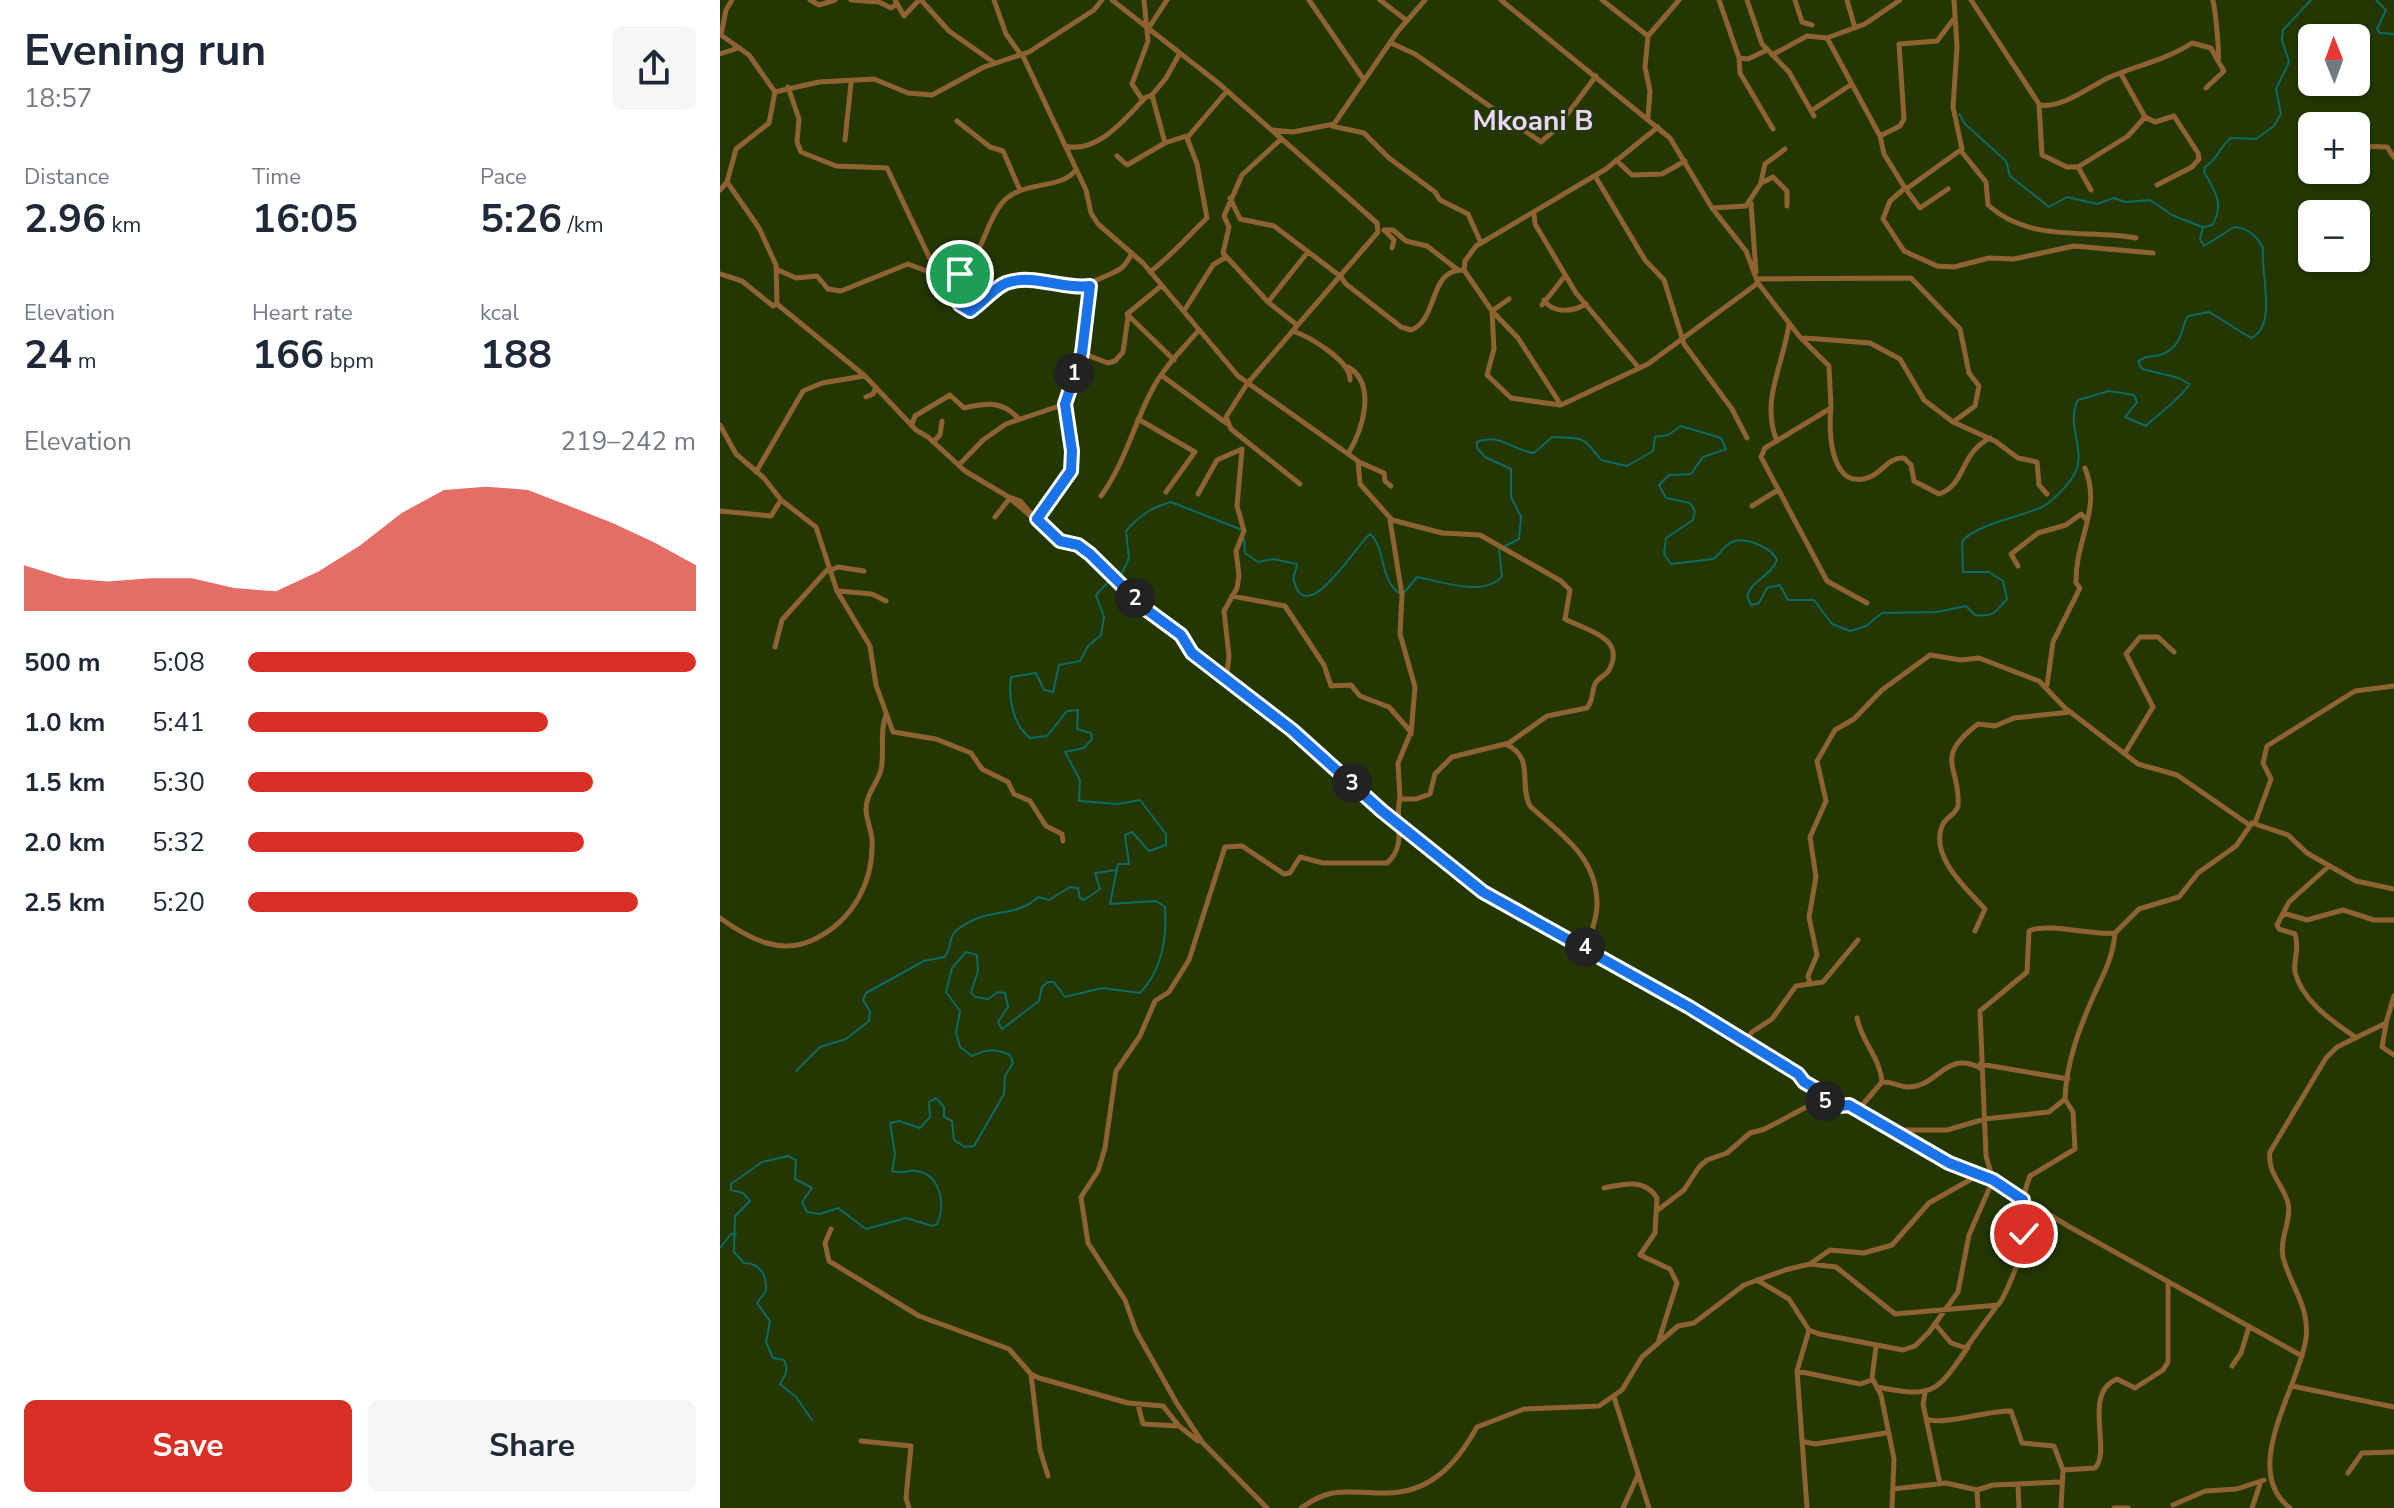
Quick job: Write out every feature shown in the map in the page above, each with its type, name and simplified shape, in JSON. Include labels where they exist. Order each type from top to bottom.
[{"type":"street","points":[[720,190],[727,182],[736,149],[769,123],[775,92],[764,72],[738,48],[724,41],[721,29],[732,0]]},
{"type":"street","points":[[811,0],[827,4],[835,0]]},
{"type":"street","points":[[851,0],[879,2],[891,8],[896,2],[904,16],[920,0],[949,31],[994,63]]},
{"type":"street","points":[[994,0],[1006,34],[1022,55],[1086,190],[1091,213],[1150,272],[1247,384],[1358,461],[1384,473],[1391,486]]},
{"type":"street","points":[[775,92],[788,87],[874,79],[908,93],[932,95],[994,63],[1022,55],[1094,10],[1102,0]]},
{"type":"street","points":[[1112,0],[1149,27],[1281,138],[1394,240],[1392,248]]},
{"type":"street","points":[[1144,0],[1148,41],[1132,84],[1144,99]]},
{"type":"street","points":[[1149,27],[1167,0]]},
{"type":"street","points":[[1309,0],[1364,80]]},
{"type":"street","points":[[1380,0],[1406,20]]},
{"type":"street","points":[[1331,126],[1406,20],[1425,0]]},
{"type":"street","points":[[1501,0],[1524,23],[1648,118],[1685,161],[1712,208],[1746,251],[1757,278],[1800,337],[1829,366],[1831,449],[1843,471],[1853,477],[1869,477],[1891,461],[1904,458],[1911,465],[1914,481],[1939,494],[1954,485],[1967,457],[1990,438]]},
{"type":"street","points":[[1602,0],[1648,36]]},
{"type":"street","points":[[1648,118],[1650,91],[1645,67],[1648,36],[1679,0]]},
{"type":"street","points":[[1719,0],[1739,58],[1740,73],[1773,129]]},
{"type":"street","points":[[1747,0],[1754,28],[1798,84],[1813,114],[1852,84]]},
{"type":"street","points":[[1795,0],[1802,22],[1812,25]]},
{"type":"street","points":[[1847,0],[1855,28]]},
{"type":"street","points":[[1739,58],[1748,59],[1770,52],[1807,36],[1827,38],[1855,28],[1900,0]]},
{"type":"street","points":[[1954,0],[1956,78],[1953,107],[1961,151],[1986,182],[1988,205],[2002,217],[2052,233],[2136,238]]},
{"type":"street","points":[[1971,0],[2039,104],[2042,155],[2067,167],[2078,167],[2128,136],[2145,117]]},
{"type":"street","points":[[2213,1],[2213,22],[2222,51],[2218,61]]},
{"type":"street","points":[[1880,136],[1903,124],[1899,44],[1937,41],[1946,33],[1954,18]]},
{"type":"street","points":[[1827,38],[1880,136],[1884,154],[1920,208],[1948,189]]},
{"type":"street","points":[[1391,43],[1415,54],[1541,142],[1557,128],[1596,76]]},
{"type":"street","points":[[2039,104],[2054,104],[2172,55],[2192,43],[2211,48],[2223,74],[2206,88]]},
{"type":"street","points":[[720,54],[738,48]]},
{"type":"street","points":[[1064,146],[1077,147],[1098,141],[1152,95],[1180,53]]},
{"type":"street","points":[[2121,74],[2145,117],[2155,122],[2174,116],[2199,156],[2192,167],[2157,185]]},
{"type":"street","points":[[845,140],[851,83]]},
{"type":"street","points":[[788,87],[799,119],[797,142],[801,152],[836,166],[887,168],[940,276],[960,305],[970,311],[1004,284],[1039,282],[1070,288],[1090,286],[1122,270],[1132,253]]},
{"type":"street","points":[[1117,156],[1127,165],[1165,143],[1187,136],[1201,125],[1227,91]]},
{"type":"street","points":[[1152,95],[1165,143]]},
{"type":"street","points":[[957,121],[990,147],[1003,151],[1020,190]]},
{"type":"street","points":[[1271,130],[1293,132],[1331,126],[1364,133],[1389,158],[1435,192],[1440,200],[1468,214],[1481,243]]},
{"type":"street","points":[[1230,198],[1240,219],[1274,226],[1408,330],[1424,322],[1444,278],[1461,270],[1470,253],[1481,243],[1595,176],[1658,127]]},
{"type":"street","points":[[1150,272],[1207,218],[1197,164],[1187,136]]},
{"type":"street","points":[[1281,138],[1242,175],[1224,216],[1229,227],[1223,247],[1226,257],[1295,328],[1362,380],[1367,396],[1360,429],[1348,454]]},
{"type":"street","points":[[2370,146],[2387,147],[2394,157]]},
{"type":"street","points":[[1712,208],[1742,208],[1751,201],[1761,183],[1765,164],[1785,149]]},
{"type":"street","points":[[1961,151],[1890,201],[1884,223],[1904,251],[1929,264],[1954,267],[1989,258],[2010,260],[2074,246],[2153,253]]},
{"type":"street","points":[[1616,160],[1632,175],[1662,174],[1685,161]]},
{"type":"street","points":[[2078,167],[2091,190]]},
{"type":"street","points":[[778,270],[796,278],[817,276],[828,289],[841,291],[908,264],[940,276],[955,277],[968,266],[1000,204],[1020,190],[1067,179],[1075,171]]},
{"type":"street","points":[[1595,176],[1645,260],[1664,280],[1683,339],[1732,409],[1747,438]]},
{"type":"street","points":[[1761,183],[1768,178],[1776,179],[1787,191],[1787,206]]},
{"type":"street","points":[[727,182],[759,228],[778,270],[777,304]]},
{"type":"street","points":[[1751,201],[1750,224],[1757,278]]},
{"type":"street","points":[[1534,213],[1535,224],[1565,276],[1639,368]]},
{"type":"street","points":[[1382,229],[1393,230],[1406,241],[1427,246],[1461,270],[1492,311],[1513,332],[1561,405]]},
{"type":"street","points":[[1226,423],[1226,415],[1247,384],[1382,229]]},
{"type":"street","points":[[1268,302],[1308,252]]},
{"type":"street","points":[[1184,311],[1213,265],[1226,257]]},
{"type":"street","points":[[720,274],[742,281],[773,306],[777,304]]},
{"type":"street","points":[[1565,276],[1543,303],[1556,310],[1575,309],[1586,304]]},
{"type":"street","points":[[1492,311],[1493,357],[1486,372],[1491,380],[1511,398],[1561,405],[1639,368],[1683,339],[1757,278],[1911,278],[1960,327],[1971,376],[1979,386],[1975,406],[1953,422]]},
{"type":"street","points":[[1036,518],[1071,471],[1072,451],[1065,404],[1082,353],[1090,286]]},
{"type":"street","points":[[1082,353],[1108,363],[1115,361],[1123,352],[1128,312],[1160,287]]},
{"type":"street","points":[[1492,311],[1509,299]]},
{"type":"street","points":[[777,304],[865,376],[912,425],[959,465],[1009,498],[1020,501],[1060,541],[1078,545],[1090,554],[1147,610],[1181,635],[1192,653],[1292,730],[1483,892],[1596,953],[1745,1041],[1798,1074],[1833,1109],[1846,1104],[1976,1176],[1993,1180],[2023,1200],[2302,1356]]},
{"type":"street","points":[[1128,317],[1174,360]]},
{"type":"street","points":[[1777,441],[1773,431],[1772,381],[1783,355],[1789,323]]},
{"type":"street","points":[[1101,496],[1124,461],[1138,419],[1161,375],[1198,331]]},
{"type":"street","points":[[1800,337],[1816,341],[1870,343],[1898,358],[1924,400],[1953,422],[1990,438],[2018,458],[2037,462],[2039,485],[2047,494]]},
{"type":"street","points":[[1348,367],[1350,380]]},
{"type":"street","points":[[1161,375],[1300,484]]},
{"type":"street","points":[[756,472],[803,391],[822,383],[865,376]]},
{"type":"street","points":[[866,397],[873,394],[876,386]]},
{"type":"street","points":[[912,425],[915,416],[950,395],[964,408],[988,403],[1006,407],[1019,419]]},
{"type":"street","points":[[959,465],[994,432],[1019,419],[1065,404]]},
{"type":"street","points":[[1831,408],[1763,450],[1761,457],[1827,581],[1867,603]]},
{"type":"street","points":[[1138,419],[1195,452],[1166,492]]},
{"type":"street","points":[[933,442],[940,435],[942,421]]},
{"type":"street","points":[[720,425],[736,454],[781,500],[813,522],[824,546],[828,570],[837,591],[870,646],[870,661],[886,715],[896,734],[923,736],[971,753],[982,769],[1006,780],[1014,794],[1030,801],[1043,822],[1062,834],[1063,841]]},
{"type":"street","points":[[1226,682],[1229,656],[1224,611],[1239,576],[1236,551],[1244,531],[1237,506],[1244,440]]},
{"type":"street","points":[[1198,494],[1217,460],[1242,449]]},
{"type":"street","points":[[1203,1443],[1141,1339],[1129,1307],[1085,1233],[1081,1197],[1099,1168],[1105,1148],[1116,1071],[1140,1036],[1155,1001],[1169,992],[1189,960],[1225,847],[1242,846],[1284,874],[1290,873],[1300,857],[1323,863],[1381,865],[1393,857],[1400,822],[1398,763],[1411,734],[1417,699],[1407,651],[1400,634],[1402,595],[1390,519],[1360,484],[1358,461]]},
{"type":"street","points":[[2047,686],[2053,642],[2080,588],[2076,583],[2077,551],[2093,503],[2085,468]]},
{"type":"street","points":[[1752,506],[1778,490]]},
{"type":"street","points":[[995,517],[1009,498]]},
{"type":"street","points":[[720,511],[771,516],[781,500]]},
{"type":"street","points":[[2018,566],[2011,554],[2038,533],[2066,525],[2081,514],[2087,520]]},
{"type":"street","points":[[1390,519],[1442,533],[1480,535],[1504,545],[1568,588],[1565,619],[1599,632],[1610,644],[1609,670],[1595,683],[1587,708],[1544,717],[1505,744],[1459,754],[1435,774],[1430,794],[1416,799],[1400,799]]},
{"type":"street","points":[[775,647],[782,620],[828,570],[838,567],[864,571]]},
{"type":"street","points":[[837,591],[872,594],[886,601]]},
{"type":"street","points":[[1232,596],[1285,606],[1324,665],[1331,686],[1351,685],[1360,696],[1382,703],[1411,734]]},
{"type":"street","points":[[2125,753],[2153,707],[2125,659],[2126,654],[2140,637],[2158,637],[2174,652]]},
{"type":"street","points":[[1810,983],[1808,976],[1817,955],[1809,917],[1816,877],[1810,837],[1820,820],[1826,795],[1817,761],[1839,725],[1854,719],[1882,690],[1933,655],[1961,660],[1979,658],[2047,686],[2071,712],[2141,765],[2177,775],[2252,823],[2295,839],[2307,853],[2356,881],[2394,889]]},
{"type":"street","points":[[1940,1484],[1922,1400],[1925,1393],[1942,1381],[2007,1294],[2014,1266],[2023,1250],[2023,1200],[2034,1171],[2075,1149],[2073,1112],[2065,1099],[2068,1079],[2078,1036],[2111,961],[2115,933],[2139,909],[2179,897],[2198,873],[2236,846],[2252,823],[2271,779],[2263,763],[2267,746],[2355,691],[2394,686]]},
{"type":"street","points":[[1975,931],[1985,909],[1944,859],[1939,844],[1944,822],[1958,806],[1957,785],[1951,767],[1957,743],[1978,724],[1995,726],[2014,718],[2071,712]]},
{"type":"street","points":[[720,918],[752,938],[784,947],[802,945],[842,923],[862,892],[870,865],[871,833],[866,807],[881,769],[886,715]]},
{"type":"street","points":[[1505,744],[1516,749],[1526,766],[1528,803],[1542,820],[1558,829],[1584,853],[1591,869],[1597,903],[1590,930],[1596,953]]},
{"type":"street","points":[[2329,866],[2289,902],[2277,927],[2292,931],[2297,937],[2295,971],[2318,1009],[2355,1037]]},
{"type":"street","points":[[2283,913],[2307,920],[2343,910],[2368,919],[2394,920]]},
{"type":"street","points":[[1757,1280],[1789,1299],[1809,1330],[1876,1347],[1910,1348],[1929,1332],[1960,1288],[1969,1235],[1993,1180],[1986,1156],[1980,1011],[2027,972],[2029,931],[2041,927],[2064,932],[2115,933]]},
{"type":"street","points":[[1745,1041],[1752,1032],[1772,1019],[1796,986],[1824,981],[1858,940]]},
{"type":"street","points":[[2394,996],[2382,1047],[2394,1055]]},
{"type":"street","points":[[1857,1018],[1863,1041],[1879,1061],[1882,1082],[1858,1110]]},
{"type":"street","points":[[2290,1508],[2273,1487],[2273,1438],[2302,1356],[2305,1310],[2283,1256],[2288,1204],[2269,1164],[2270,1152],[2326,1058],[2355,1037],[2386,1023]]},
{"type":"street","points":[[1882,1082],[1908,1087],[1927,1082],[1955,1063],[1964,1061],[2068,1079]]},
{"type":"street","points":[[1658,1210],[1684,1190],[1707,1160],[1727,1153],[1750,1133],[1765,1129],[1823,1098]]},
{"type":"street","points":[[1896,1131],[1947,1130],[1985,1119],[2049,1112],[2065,1099]]},
{"type":"street","points":[[1301,1507],[1340,1490],[1387,1493],[1427,1484],[1441,1476],[1467,1448],[1477,1427],[1524,1409],[1599,1406],[1614,1397],[1642,1357],[1657,1344],[1678,1326],[1694,1323],[1732,1291],[1810,1264],[1830,1250],[1864,1253],[1892,1245],[1929,1203],[1976,1176]]},
{"type":"street","points":[[1604,1188],[1634,1183],[1645,1186],[1657,1198],[1655,1233],[1640,1255],[1675,1272],[1677,1283],[1657,1344]]},
{"type":"street","points":[[831,1229],[825,1250],[834,1266],[931,1322],[1009,1349],[1031,1374],[1138,1405],[1163,1406],[1179,1426],[1203,1443],[1267,1508]]},
{"type":"street","points":[[1810,1264],[1836,1267],[1895,1314],[1996,1306]]},
{"type":"street","points":[[2063,1470],[2099,1466],[2099,1409],[2113,1380],[2122,1380],[2135,1388],[2166,1367],[2169,1356],[2168,1282]]},
{"type":"street","points":[[1935,1324],[1938,1332],[1959,1347],[1968,1347]]},
{"type":"street","points":[[2232,1366],[2241,1353],[2249,1327]]},
{"type":"street","points":[[1807,1508],[1805,1442],[1797,1371],[1809,1330]]},
{"type":"street","points":[[1929,1332],[1938,1332]]},
{"type":"street","points":[[1876,1347],[1874,1384],[1881,1395],[1894,1462],[1892,1508]]},
{"type":"street","points":[[1797,1371],[1925,1393]]},
{"type":"street","points":[[1031,1374],[1040,1450],[1048,1476]]},
{"type":"street","points":[[2292,1386],[2394,1407]]},
{"type":"street","points":[[1614,1397],[1649,1508]]},
{"type":"street","points":[[1138,1405],[1143,1424],[1179,1426]]},
{"type":"street","points":[[1927,1419],[1936,1423],[1987,1411],[2011,1411],[2016,1417],[2020,1441],[2054,1446],[2063,1470],[2061,1508]]},
{"type":"street","points":[[1805,1442],[1815,1444],[1886,1433]]},
{"type":"street","points":[[861,1441],[911,1446],[906,1498],[909,1508]]},
{"type":"street","points":[[2348,1473],[2362,1453],[2394,1452]]},
{"type":"street","points":[[1623,1508],[1639,1474]]},
{"type":"street","points":[[2173,1505],[2205,1491],[2240,1489],[2263,1480],[2252,1508]]},
{"type":"street","points":[[1893,1489],[1940,1484],[1977,1490],[1993,1485],[2060,1482]]},
{"type":"street","points":[[2018,1485],[2019,1508]]},
{"type":"street","points":[[1977,1490],[1978,1508]]},
{"type":"street","points":[[2114,1508],[2128,1508]]},
{"type":"waterway","points":[[2204,227],[2212,225],[2218,211],[2215,192],[2204,172],[2205,167],[2231,138],[2256,139],[2274,126],[2281,114],[2276,89],[2289,62],[2282,40],[2283,30],[2311,0]]},
{"type":"waterway","points":[[2376,0],[2386,10],[2377,29],[2380,33],[2394,34]]},
{"type":"waterway","points":[[1959,114],[1965,124],[2006,161],[2010,176],[2049,207],[2067,197],[2097,204],[2114,198],[2125,202],[2150,200],[2172,215],[2202,227]]},
{"type":"waterway","points":[[1244,539],[1245,553],[1258,562],[1273,559],[1297,564],[1294,581],[1300,594],[1309,596],[1332,579],[1370,534],[1379,548],[1389,582],[1402,595],[1417,577],[1462,586],[1485,586],[1502,576],[1499,549],[1519,539],[1521,517],[1511,497],[1511,469],[1485,457],[1477,448],[1477,442],[1492,439],[1534,453],[1552,437],[1577,439],[1586,442],[1601,460],[1627,466],[1653,451],[1655,437],[1668,435],[1681,426],[1721,438],[1726,449],[1703,457],[1691,474],[1669,475],[1659,485],[1666,498],[1690,503],[1695,511],[1693,520],[1666,538],[1664,554],[1671,564],[1713,559],[1732,542],[1758,544],[1777,560],[1749,591],[1747,596],[1751,605],[1759,603],[1767,588],[1780,585],[1788,600],[1814,600],[1832,624],[1850,631],[1866,626],[1882,613],[1937,612],[1966,606],[1975,615],[1991,614],[2007,599],[2003,581],[1989,572],[1963,572],[1962,542],[1986,526],[2044,506],[2066,486],[2077,469],[2079,459],[2074,420],[2078,400],[2109,391],[2134,395],[2137,402],[2125,417],[2146,426],[2189,384],[2179,378],[2142,369],[2138,362],[2170,350],[2181,335],[2188,316],[2209,312],[2251,338],[2259,332],[2266,311],[2263,248],[2252,233],[2234,227],[2204,246],[2200,239],[2203,227]]},
{"type":"waterway","points":[[1116,576],[1122,573],[1129,558],[1126,531],[1146,513],[1164,504],[1171,502],[1242,530]]},
{"type":"waterway","points":[[812,1420],[796,1397],[780,1384],[786,1373],[784,1360],[773,1358],[766,1342],[770,1321],[757,1303],[766,1291],[764,1275],[758,1268],[744,1263],[734,1252],[735,1216],[750,1201],[743,1193],[731,1190],[731,1184],[762,1162],[788,1156],[796,1160],[795,1179],[812,1188],[802,1202],[807,1212],[820,1214],[838,1208],[866,1229],[906,1218],[932,1226],[937,1224],[941,1200],[932,1178],[917,1171],[892,1171],[895,1154],[890,1123],[899,1121],[920,1128],[930,1117],[929,1102],[936,1098],[944,1107],[944,1117],[952,1121],[954,1140],[965,1147],[974,1146],[1004,1094],[1005,1076],[1013,1063],[1010,1055],[1000,1051],[972,1056],[960,1047],[956,1033],[960,1011],[946,992],[952,968],[966,952],[977,955],[978,971],[971,992],[975,997],[988,999],[998,992],[1005,993],[1008,1007],[998,1022],[1002,1029],[1039,1001],[1042,987],[1048,982],[1054,982],[1065,997],[1102,988],[1140,993],[1158,964],[1164,941],[1165,907],[1156,901],[1110,904],[1118,864],[1129,864],[1125,835],[1132,832],[1149,851],[1166,845],[1166,834],[1140,800],[1118,804],[1079,801],[1080,780],[1065,752],[1084,748],[1092,739],[1091,733],[1077,729],[1078,710],[1067,711],[1047,736],[1030,738],[1019,726],[1010,694],[1011,677],[1036,673],[1044,690],[1053,692],[1059,665],[1080,661],[1088,646],[1101,635],[1104,617],[1096,595],[1111,579]]},
{"type":"waterway","points":[[796,1071],[820,1047],[846,1039],[869,1021],[870,1011],[863,1000],[866,993],[924,961],[944,957],[954,933],[968,922],[1020,908],[1038,897],[1049,900],[1070,887],[1078,888],[1080,898],[1084,900],[1100,889],[1095,873],[1116,870]]},
{"type":"waterway","points":[[720,1248],[731,1234],[736,1234]]},
{"type":"district","name":"Mkoani B","points":[[1533,120]]},
{"type":"route","points":[[960,274],[948,278],[940,276],[960,305],[970,311],[1004,284],[1017,281],[1053,283],[1070,288],[1090,286],[1082,353],[1065,404],[1073,461],[1071,471],[1054,500],[1037,519],[1060,541],[1082,547],[1147,610],[1170,630],[1181,635],[1192,653],[1269,716],[1292,730],[1382,811],[1401,823],[1483,892],[1596,953],[1745,1041],[1798,1074],[1804,1082],[1818,1090],[1829,1107],[1849,1105],[1960,1169],[1993,1180],[2023,1200],[2024,1234]]}]
